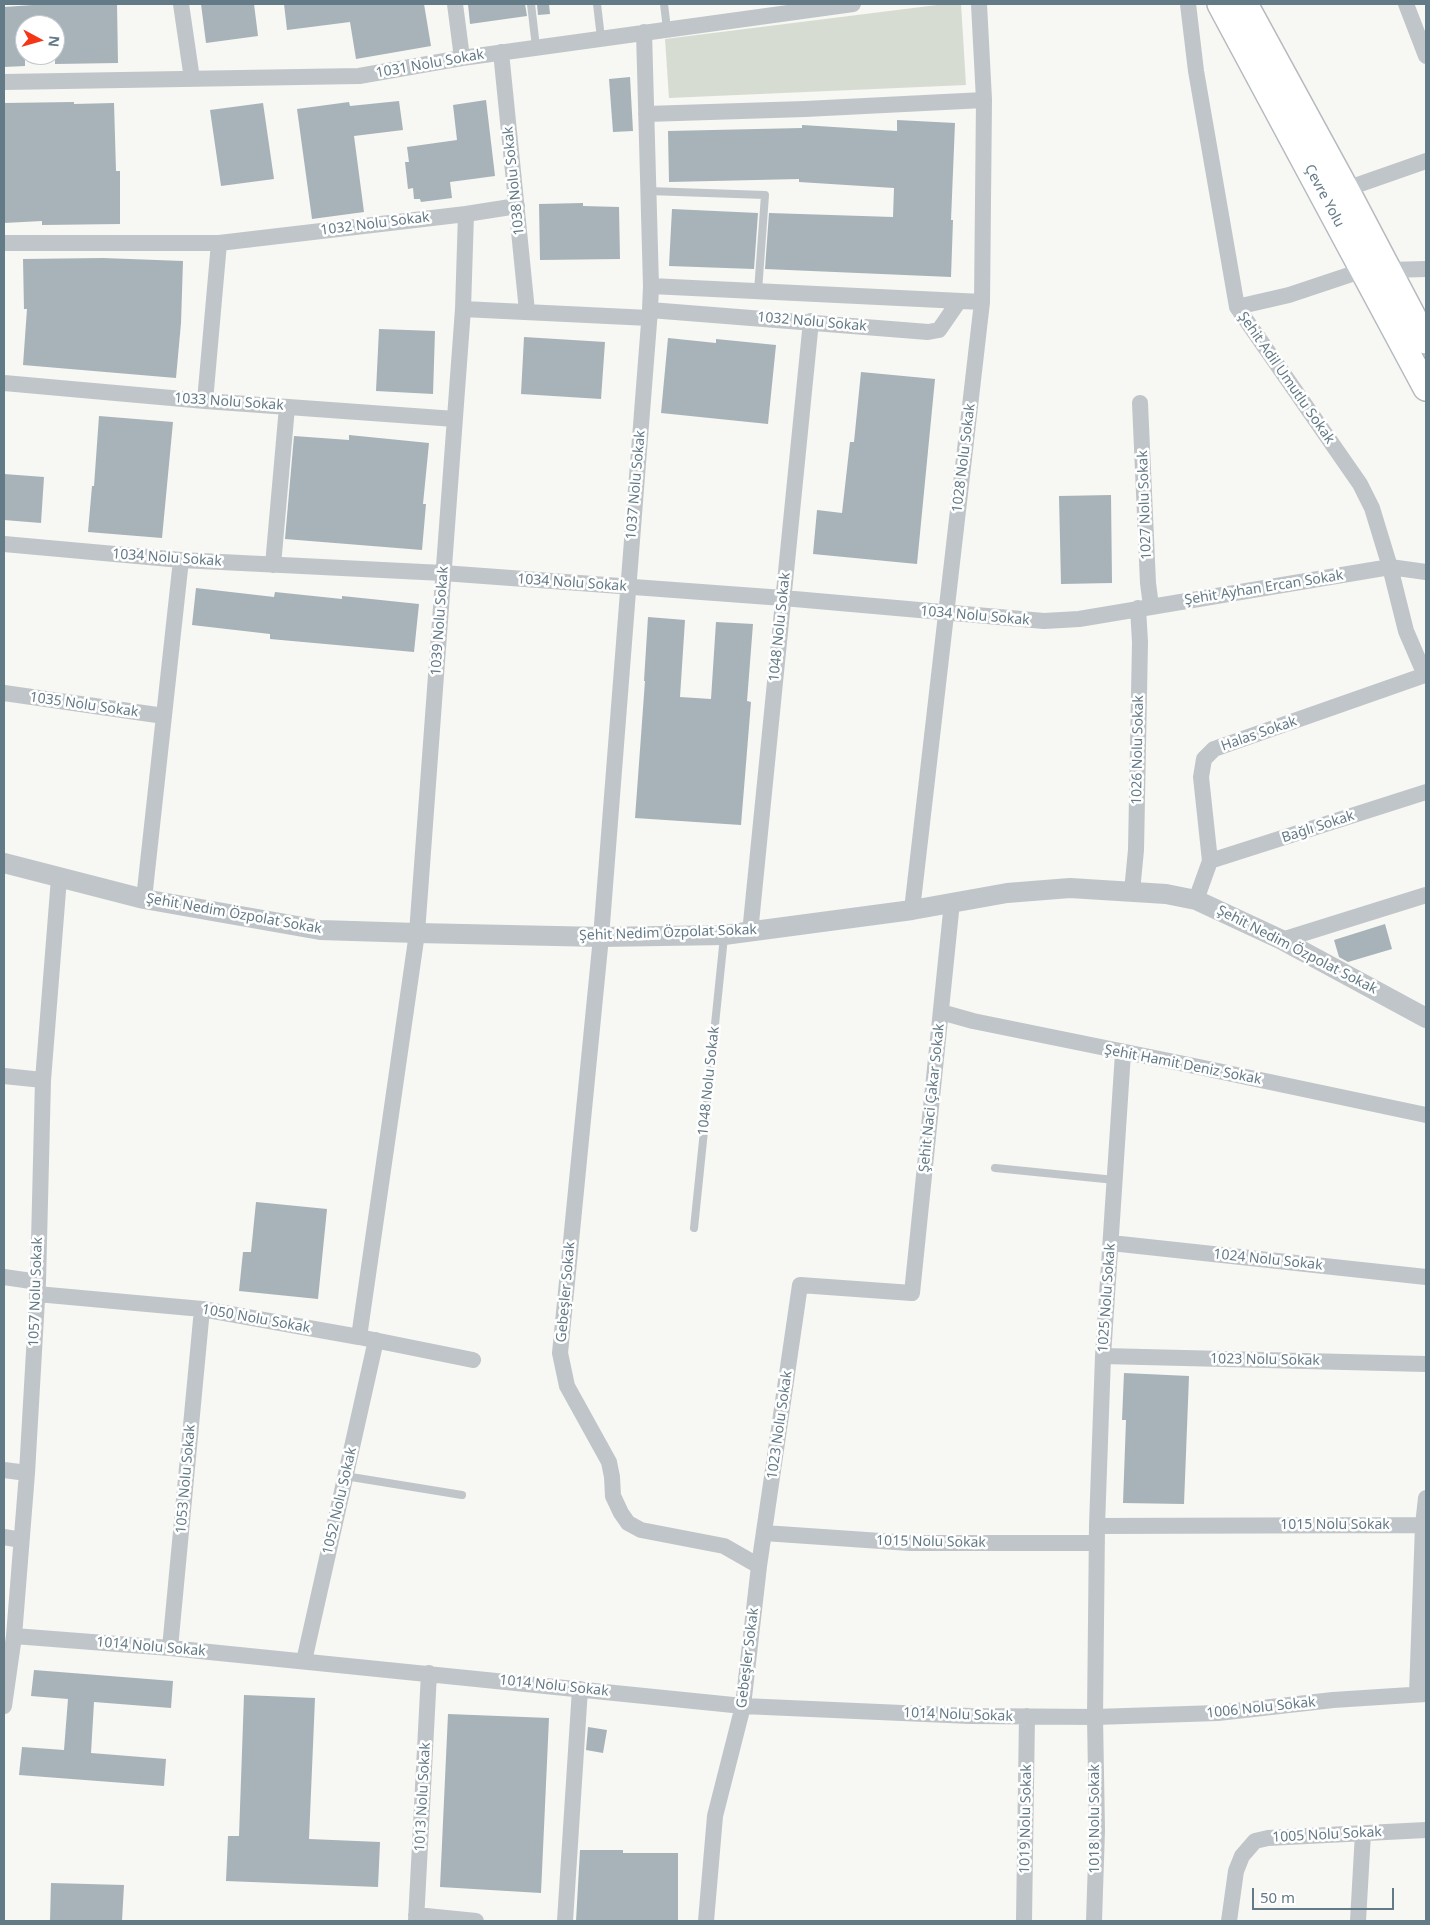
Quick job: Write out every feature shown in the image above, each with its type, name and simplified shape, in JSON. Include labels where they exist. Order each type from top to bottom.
[{"type":"main road","name":"Çevre Yolu","points":[[1220,4],[1426,388]]},
{"type":"main road","name":"Çevre Yolu","points":[[1245,4],[1346,188],[1426,341]]},
{"type":"street","points":[[181,4],[192,79]]},
{"type":"street","points":[[455,4],[462,58]]},
{"type":"street","name":"1031 Nolu Sokak","points":[[4,82],[359,76],[536,47],[853,4]]},
{"type":"street","name":"1028 Nolu Sokak","points":[[912,910],[982,302],[984,100],[978,4]]},
{"type":"street","name":"Şehit Adil Umutlu Sokak","points":[[1188,4],[1196,71],[1237,307],[1360,484],[1372,508],[1390,567],[1406,631],[1425,675]]},
{"type":"street","points":[[1406,4],[1426,56]]},
{"type":"street","name":"1037 Nolu Sokak","points":[[601,937],[651,286],[644,32]]},
{"type":"street","name":"1038 Nolu Sokak","points":[[502,52],[527,310]]},
{"type":"street","points":[[646,114],[815,109],[984,100]]},
{"type":"street","points":[[1346,188],[1426,161]]},
{"type":"street","name":"1032 Nolu Sokak","points":[[4,243],[219,243],[466,214],[517,206]]},
{"type":"street","points":[[463,309],[466,214]]},
{"type":"street","points":[[205,401],[219,243]]},
{"type":"street","points":[[1389,270],[1426,268]]},
{"type":"street","points":[[1237,307],[1289,295],[1364,270]]},
{"type":"street","points":[[651,286],[982,302]]},
{"type":"street","name":"1032 Nolu Sokak","points":[[463,309],[811,321],[928,332],[939,330],[959,301]]},
{"type":"street","name":"1039 Nolu Sokak","points":[[360,1337],[417,933],[463,309]]},
{"type":"street","name":"1048 Nolu Sokak","points":[[750,933],[811,321]]},
{"type":"street","name":"1033 Nolu Sokak","points":[[4,383],[205,401],[455,419]]},
{"type":"street","name":"1027 Nolu Sokak","points":[[1140,403],[1148,583],[1145,607]]},
{"type":"street","points":[[273,565],[287,407]]},
{"type":"street","name":"1034 Nolu Sokak","points":[[4,544],[181,560],[443,573],[783,598],[1044,621],[1079,619],[1145,607]]},
{"type":"street","points":[[144,899],[181,560]]},
{"type":"street","name":"Şehit Ayhan Ercan Sokak","points":[[1145,607],[1390,567],[1426,572]]},
{"type":"street","name":"1026 Nolu Sokak","points":[[1132,891],[1137,820],[1140,642],[1145,607]]},
{"type":"street","name":"Halas Sokak","points":[[1196,900],[1210,861],[1201,777],[1204,759],[1214,750],[1425,675]]},
{"type":"street","name":"1035 Nolu Sokak","points":[[4,694],[164,716]]},
{"type":"street","name":"Bağlı Sokak","points":[[1210,861],[1426,792]]},
{"type":"street","name":"Şehit Nedim Özpolat Sokak","points":[[4,863],[144,899],[320,930],[417,933],[601,937],[724,935],[912,910],[1006,893],[1070,888],[1166,894],[1196,900],[1282,940],[1426,1018]]},
{"type":"street","name":"1057 Nolu Sokak","points":[[4,1706],[14,1636],[27,1473],[37,1288],[43,1080],[59,878]]},
{"type":"street","points":[[1282,940],[1426,895]]},
{"type":"street","name":"Şehit Naci Çakar Sokak","points":[[800,1285],[912,1293],[952,902]]},
{"type":"street","name":"Gebeşler Sokak","points":[[601,937],[560,1353],[567,1386],[609,1462],[613,1496],[628,1523],[640,1530],[724,1546],[759,1566],[743,1706],[715,1816],[706,1921]]},
{"type":"street","name":"Şehit Hamit Deniz Sokak","points":[[941,1012],[973,1021],[1426,1115]]},
{"type":"street","name":"1025 Nolu Sokak","points":[[1097,1543],[1103,1356],[1123,1052]]},
{"type":"street","points":[[4,1076],[43,1080]]},
{"type":"street","name":"1024 Nolu Sokak","points":[[1110,1243],[1426,1277]]},
{"type":"street","name":"1050 Nolu Sokak","points":[[4,1277],[37,1288],[202,1309],[376,1340],[473,1360]]},
{"type":"street","name":"1023 Nolu Sokak","points":[[759,1566],[800,1285]]},
{"type":"street","name":"1053 Nolu Sokak","points":[[170,1648],[202,1309]]},
{"type":"street","name":"1052 Nolu Sokak","points":[[304,1661],[376,1340]]},
{"type":"street","name":"1023 Nolu Sokak","points":[[1103,1356],[1426,1364]]},
{"type":"street","points":[[4,1470],[27,1473]]},
{"type":"street","points":[[1422,1694],[1423,1525],[1426,1498]]},
{"type":"street","name":"1015 Nolu Sokak","points":[[1097,1526],[1423,1525]]},
{"type":"street","name":"1015 Nolu Sokak","points":[[764,1533],[910,1544],[1097,1543]]},
{"type":"street","points":[[4,1537],[21,1540]]},
{"type":"street","name":"1018 Nolu Sokak","points":[[1094,1921],[1097,1830],[1095,1717],[1097,1543]]},
{"type":"street","name":"1014 Nolu Sokak","points":[[14,1636],[170,1648],[743,1706],[970,1716],[1095,1717]]},
{"type":"street","name":"1013 Nolu Sokak","points":[[416,1918],[429,1673]]},
{"type":"street","points":[[565,1921],[580,1689]]},
{"type":"street","name":"1006 Nolu Sokak","points":[[1095,1717],[1218,1713],[1333,1700],[1422,1694]]},
{"type":"street","name":"1019 Nolu Sokak","points":[[1024,1921],[1028,1716]]},
{"type":"street","name":"1005 Nolu Sokak","points":[[1229,1921],[1236,1871],[1242,1856],[1255,1841],[1268,1838],[1426,1830]]},
{"type":"street","points":[[1358,1921],[1363,1833]]},
{"type":"street","points":[[416,1918],[476,1921]]},
{"type":"lane","points":[[531,4],[536,47]]},
{"type":"lane","points":[[597,4],[601,38]]},
{"type":"lane","points":[[664,4],[667,29]]},
{"type":"lane","points":[[648,191],[765,195],[758,291]]},
{"type":"lane","name":"1048 Nolu Sokak","points":[[694,1228],[724,935]]},
{"type":"lane","points":[[995,1168],[1115,1180]]},
{"type":"lane","points":[[345,1476],[462,1495]]},
{"type":"shaded area","points":[[945,4],[961,4],[966,85],[669,98],[665,39]]},
{"type":"building","points":[[47,4],[117,4],[118,63],[65,64],[65,15],[15,15],[15,65],[25,66],[4,67],[4,7]]},
{"type":"building","points":[[201,4],[254,4],[258,36],[206,43]]},
{"type":"building","points":[[284,4],[424,4],[431,46],[356,59],[350,22],[287,30]]},
{"type":"building","points":[[468,4],[525,4],[527,16],[470,24]]},
{"type":"building","points":[[537,4],[549,4],[550,14],[538,15]]},
{"type":"building","points":[[630,77],[633,131],[613,132],[609,79]]},
{"type":"building","points":[[486,100],[495,176],[450,182],[452,198],[421,202],[420,199],[414,199],[413,188],[408,189],[405,162],[409,162],[407,147],[457,140],[453,105]]},
{"type":"building","points":[[399,101],[403,130],[354,136],[364,212],[312,219],[297,109],[349,102],[350,106]]},
{"type":"building","points":[[74,102],[74,104],[114,103],[116,171],[120,171],[120,224],[42,225],[42,221],[4,223],[4,103]]},
{"type":"building","points":[[263,103],[274,179],[221,186],[210,110]]},
{"type":"building","points":[[897,120],[955,123],[951,277],[765,269],[769,213],[893,217],[894,188],[799,182],[799,179],[669,182],[668,131],[802,128],[802,125],[897,131]]},
{"type":"building","points":[[583,203],[583,206],[619,207],[620,259],[540,260],[539,204]]},
{"type":"building","points":[[672,209],[758,213],[754,269],[669,266]]},
{"type":"building","points":[[103,258],[183,261],[181,323],[176,378],[23,365],[27,309],[24,309],[23,259]]},
{"type":"building","points":[[379,329],[435,331],[433,394],[376,391]]},
{"type":"building","points":[[524,337],[605,342],[601,399],[521,394]]},
{"type":"building","points":[[668,338],[716,343],[716,339],[776,345],[768,424],[661,413]]},
{"type":"building","points":[[861,372],[935,379],[917,564],[813,554],[817,510],[842,513],[850,442],[854,442]]},
{"type":"building","points":[[99,416],[173,422],[162,538],[88,532],[92,486],[94,486]]},
{"type":"building","points":[[349,435],[429,443],[423,504],[426,504],[422,550],[285,539],[294,436],[349,440]]},
{"type":"building","points":[[4,474],[44,477],[41,523],[4,520]]},
{"type":"building","points":[[1111,495],[1112,583],[1061,584],[1059,496]]},
{"type":"building","points":[[196,588],[274,597],[275,592],[342,599],[342,596],[419,604],[414,652],[270,639],[270,634],[192,625]]},
{"type":"building","points":[[648,617],[685,620],[680,697],[711,699],[716,622],[753,624],[747,701],[751,702],[741,825],[635,818]]},
{"type":"building","points":[[1385,924],[1392,949],[1348,962],[1339,957],[1334,940]]},
{"type":"building","points":[[256,1202],[327,1209],[318,1299],[239,1291],[243,1252],[251,1252]]},
{"type":"building","points":[[1124,1373],[1189,1376],[1184,1504],[1123,1503],[1126,1420],[1122,1420]]},
{"type":"building","points":[[34,1670],[173,1681],[171,1708],[94,1702],[91,1753],[166,1759],[164,1786],[19,1775],[22,1747],[64,1750],[68,1699],[31,1696]]},
{"type":"building","points":[[244,1695],[315,1698],[309,1839],[380,1842],[378,1887],[226,1881],[228,1836],[239,1836]]},
{"type":"building","points":[[448,1714],[549,1718],[541,1893],[440,1887]]},
{"type":"building","points":[[588,1727],[607,1730],[603,1753],[586,1750]]},
{"type":"building","points":[[580,1850],[623,1850],[623,1853],[678,1853],[678,1921],[576,1921]]},
{"type":"building","points":[[51,1883],[124,1885],[122,1921],[50,1921]]}]
